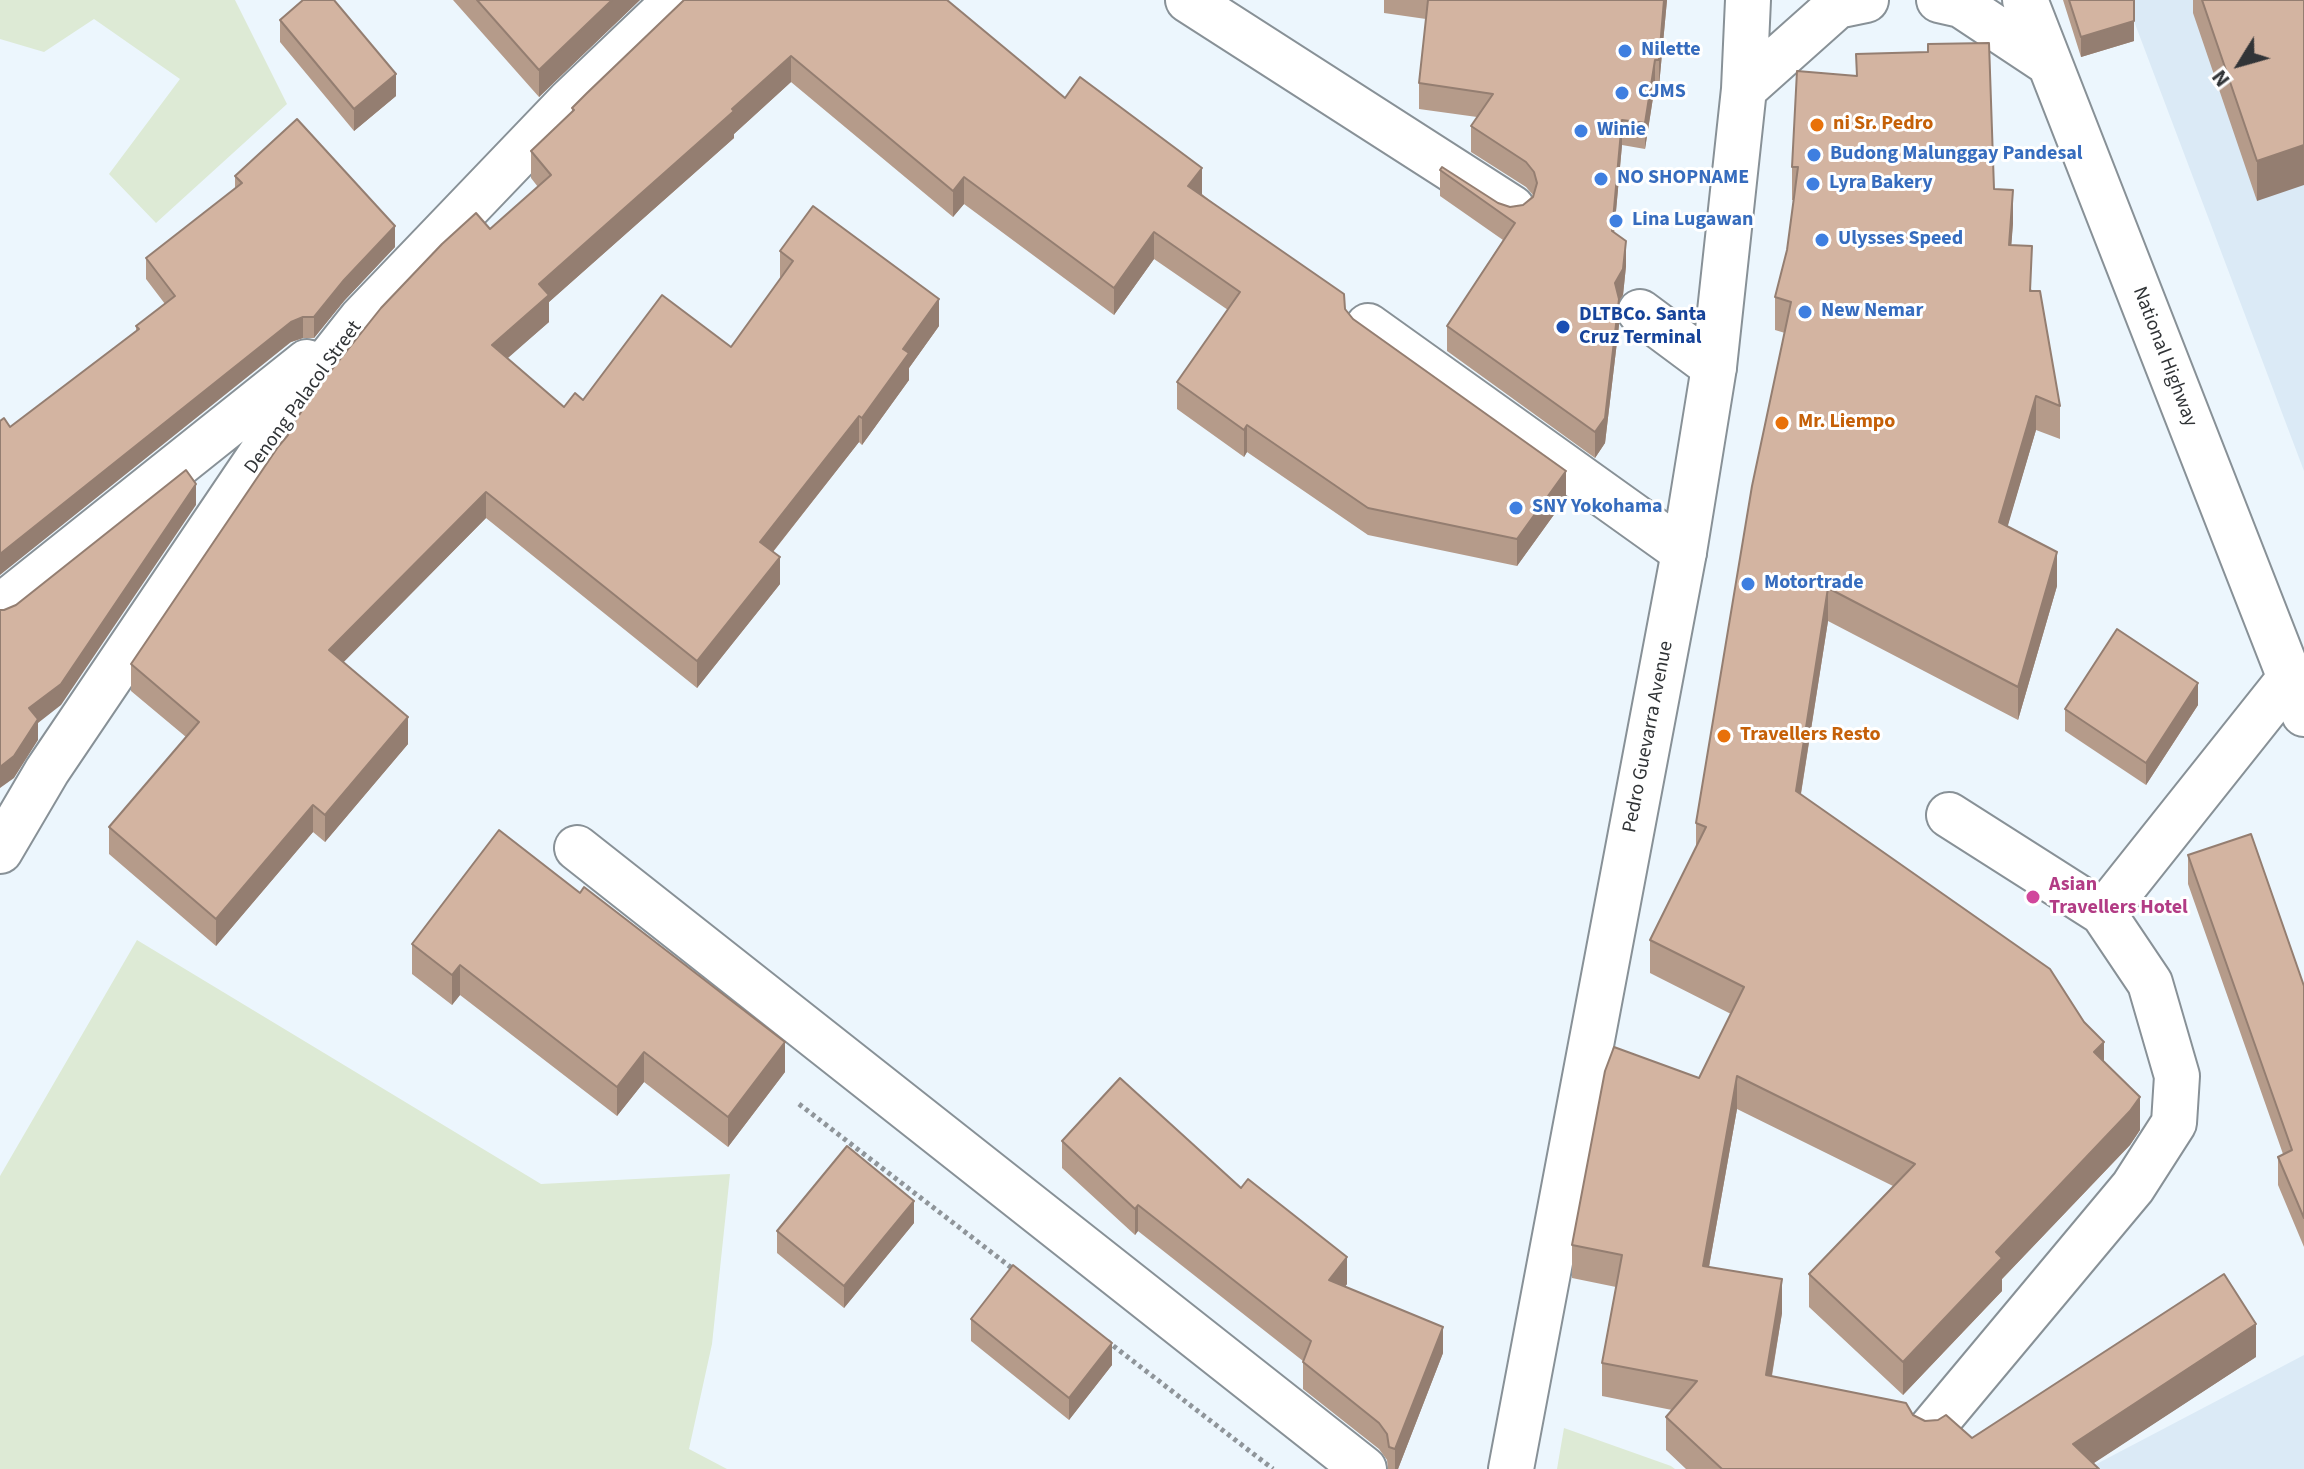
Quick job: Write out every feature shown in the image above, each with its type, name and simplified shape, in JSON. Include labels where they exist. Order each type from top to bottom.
[{"type":"main road","points":[[1188,0],[1512,208]]},
{"type":"main road","name":"Pedro Guevarra Avenue","points":[[1511,1469],[1684,552],[1714,367],[1744,89],[1748,0]]},
{"type":"main road","points":[[1744,89],[1837,6],[1866,0]]},
{"type":"main road","points":[[1939,0],[1961,5],[2050,64]]},
{"type":"main road","name":"National Highway","points":[[2025,0],[2297,696]]},
{"type":"main road","name":"Denong Palacol Street","points":[[0,851],[47,771],[290,412],[362,318],[666,3]]},
{"type":"main road","points":[[1640,312],[1714,367]]},
{"type":"main road","points":[[2,602],[362,318]]},
{"type":"main road","points":[[1368,326],[1684,552]]},
{"type":"main road","points":[[2103,913],[2297,696]]},
{"type":"main road","points":[[1930,1430],[2133,1187],[2174,1123],[2177,1076],[2150,983],[2103,913],[1949,815]]},
{"type":"main road","points":[[577,848],[1364,1469]]},
{"type":"path","points":[[799,1104],[1023,1277]]},
{"type":"path","points":[[1098,1335],[1273,1469]]},
{"type":"shaded area","points":[[2126,0],[2304,0],[2304,471]]},
{"type":"shaded area","points":[[2304,1355],[2304,1469],[2087,1469]]},
{"type":"green space","points":[[0,0],[235,0],[287,104],[156,223],[109,174],[180,79],[94,19],[44,52],[0,39]]},
{"type":"green space","points":[[137,940],[541,1184],[730,1174],[712,1344],[689,1449],[727,1469],[0,1469],[0,1176]]},
{"type":"green space","points":[[1564,1428],[1671,1466],[1675,1469],[1557,1469]]},
{"type":"building","points":[[303,0],[334,0],[396,74],[354,109],[280,20]]},
{"type":"building","points":[[477,0],[612,0],[539,70]]},
{"type":"building","points":[[684,0],[947,0],[1065,98],[1080,77],[1202,168],[1188,186],[1344,294],[1345,309],[1353,319],[1566,471],[1517,539],[1368,508],[1247,425],[1244,430],[1177,382],[1240,292],[1154,232],[1114,288],[964,177],[953,191],[791,56],[732,109],[734,111],[539,284],[549,295],[492,345],[564,407],[575,393],[583,400],[662,295],[731,347],[793,261],[780,251],[813,206],[939,299],[903,349],[909,353],[862,418],[859,416],[760,542],[780,557],[697,661],[486,492],[329,650],[408,717],[325,815],[313,805],[216,919],[109,827],[199,722],[131,664],[318,387],[381,308],[476,213],[490,229],[551,175],[531,151]]},
{"type":"building","points":[[1428,0],[1664,0],[1659,60],[1655,60],[1645,123],[1622,120],[1612,231],[1626,241],[1623,269],[1615,283],[1619,299],[1605,418],[1595,432],[1447,326],[1515,223],[1440,170],[1442,167],[1498,203],[1510,207],[1523,205],[1533,197],[1537,183],[1534,172],[1526,162],[1471,126],[1493,94],[1419,83]]},
{"type":"building","points":[[2069,0],[2134,0],[2134,21],[2081,37]]},
{"type":"building","points":[[2202,0],[2304,0],[2304,145],[2257,161]]},
{"type":"building","points":[[1989,43],[1994,189],[2013,190],[2009,245],[2032,246],[2030,291],[2040,291],[2060,406],[2036,396],[1999,522],[2057,552],[2018,687],[1828,588],[1796,791],[2050,969],[2084,1022],[2104,1042],[2094,1052],[2140,1097],[1996,1252],[2002,1258],[1903,1362],[1809,1274],[1915,1164],[1737,1076],[1703,1266],[1782,1279],[1766,1375],[1906,1403],[1913,1415],[1925,1421],[1938,1420],[1946,1415],[1972,1438],[2224,1274],[2256,1324],[2073,1444],[2099,1469],[1722,1469],[1666,1417],[1697,1381],[1602,1363],[1622,1255],[1572,1245],[1605,1071],[1614,1047],[1699,1078],[1744,987],[1650,940],[1706,827],[1696,823],[1752,486],[1791,302],[1775,297],[1787,250],[1798,167],[1792,167],[1797,71],[1857,76],[1856,54],[1928,52],[1928,44]]},
{"type":"building","points":[[297,119],[395,226],[314,317],[291,322],[0,554],[0,421],[4,418],[10,427],[139,329],[136,326],[175,296],[146,258],[242,183],[235,176]]},
{"type":"building","points":[[186,470],[196,484],[61,684],[29,708],[38,719],[14,756],[0,767],[0,610],[16,605]]},
{"type":"building","points":[[2117,629],[2198,683],[2146,763],[2065,709]]},
{"type":"building","points":[[499,830],[580,893],[584,887],[785,1042],[728,1117],[644,1052],[617,1087],[460,965],[452,975],[412,944]]},
{"type":"building","points":[[2251,834],[2304,986],[2304,1218],[2278,1157],[2292,1150],[2188,855]]},
{"type":"building","points":[[1120,1078],[1241,1188],[1248,1179],[1347,1257],[1329,1280],[1443,1327],[1395,1449],[1389,1447],[1387,1434],[1379,1423],[1303,1362],[1311,1341],[1138,1205],[1135,1209],[1062,1141]]},
{"type":"building","points":[[847,1146],[914,1201],[844,1286],[777,1231]]},
{"type":"building","points":[[1013,1265],[1112,1343],[1069,1398],[971,1319]]},
{"type":"place","name":"Nilette","points":[[1625,51]]},
{"type":"place","name":"CJMS","points":[[1622,93]]},
{"type":"place","name":"ni Sr. Pedro","points":[[1817,125]]},
{"type":"place","name":"Winie","points":[[1581,131]]},
{"type":"place","name":"Budong Malunggay Pandesal","points":[[1814,155]]},
{"type":"place","name":"NO SHOPNAME","points":[[1601,179]]},
{"type":"place","name":"Lyra Bakery","points":[[1813,184]]},
{"type":"place","name":"Lina Lugawan","points":[[1616,221]]},
{"type":"place","name":"Ulysses Speed","points":[[1822,240]]},
{"type":"place","name":"New Nemar","points":[[1805,312]]},
{"type":"place","name":"DLTBCo. Santa Cruz Terminal","points":[[1563,327]]},
{"type":"place","name":"Mr. Liempo","points":[[1782,423]]},
{"type":"place","name":"SNY Yokohama","points":[[1516,508]]},
{"type":"place","name":"Motortrade","points":[[1748,584]]},
{"type":"place","name":"Travellers Resto","points":[[1724,736]]},
{"type":"place","name":"Asian Travellers Hotel","points":[[2033,897]]}]
